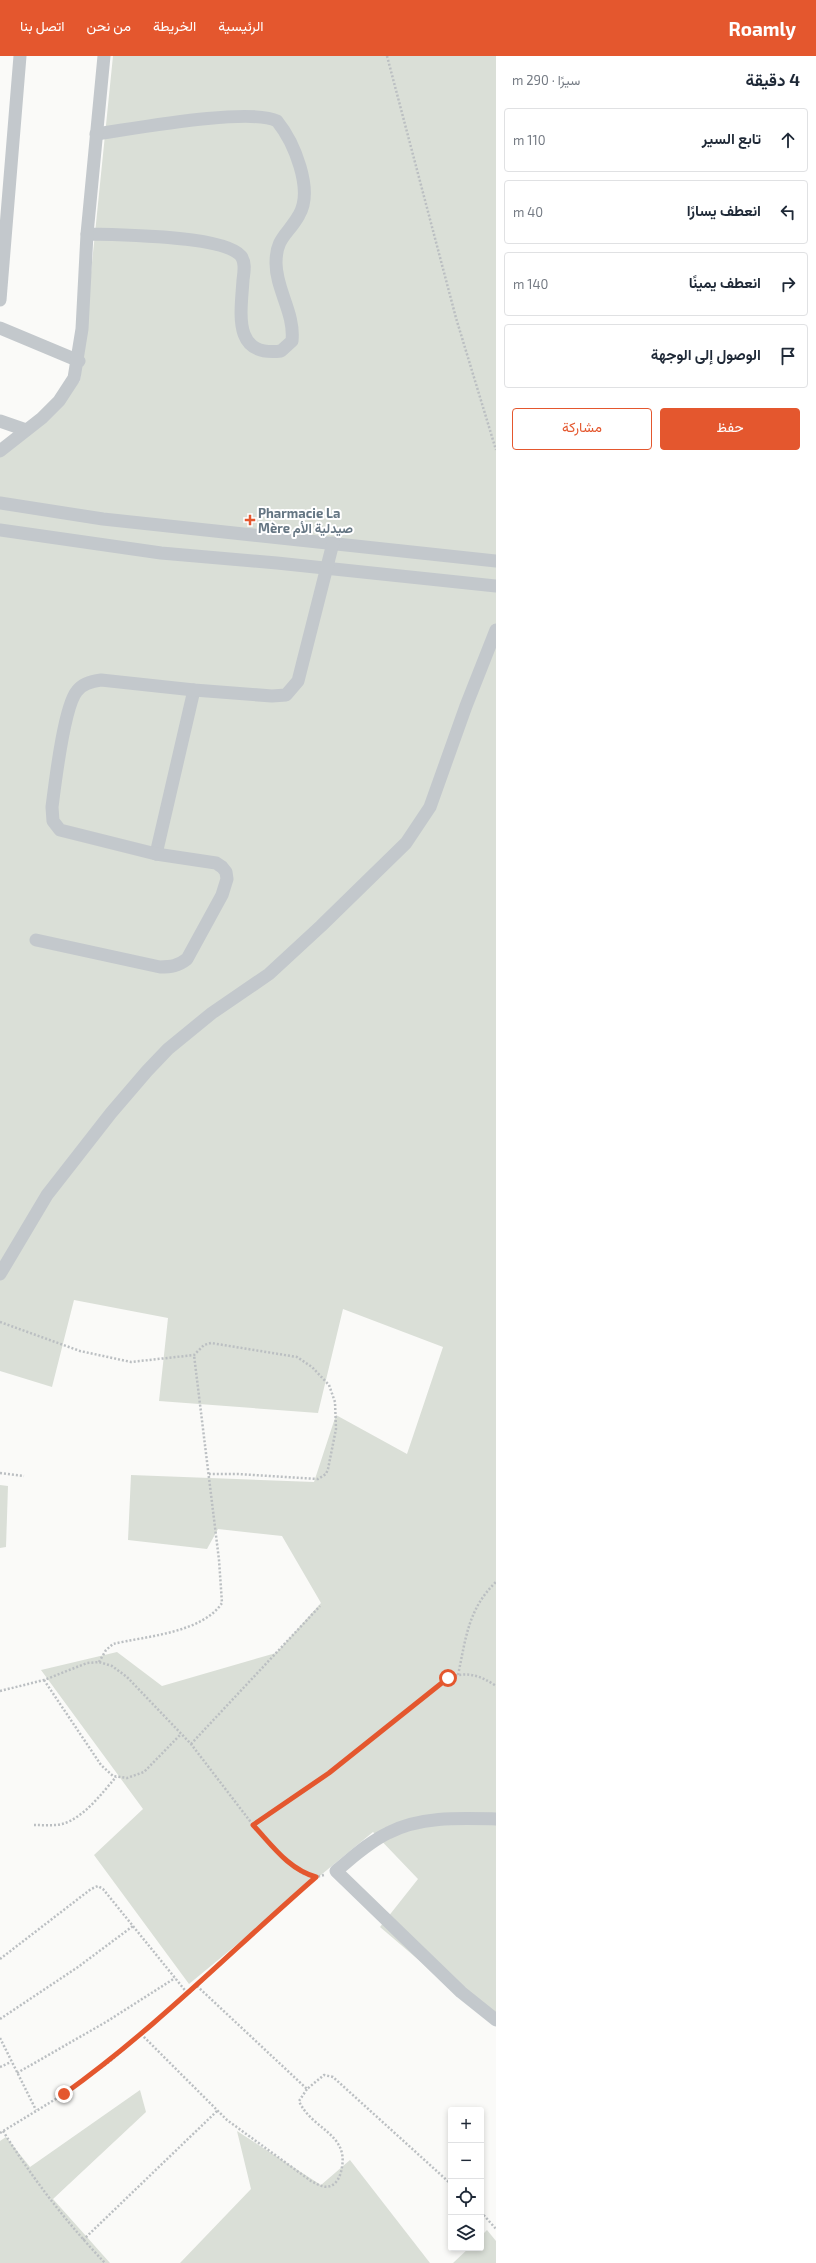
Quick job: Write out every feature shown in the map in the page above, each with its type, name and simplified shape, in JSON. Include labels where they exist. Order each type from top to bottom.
[{"type":"street","points":[[0,300],[20,56]]},
{"type":"street","points":[[0,451],[42,418],[67,391],[74,378],[79,361],[87,234],[104,56]]},
{"type":"street","points":[[87,234],[162,238],[222,245],[233,250],[240,255],[245,265],[241,322],[245,337],[253,348],[262,352],[281,351],[292,341],[292,328],[289,312],[279,282],[276,255],[280,240],[300,214],[304,204],[304,194],[302,176],[297,158],[277,120],[263,116],[233,116],[96,134]]},
{"type":"street","points":[[0,328],[79,361]]},
{"type":"street","points":[[0,421],[26,430]]},
{"type":"street","points":[[0,503],[103,519],[496,561]]},
{"type":"street","points":[[0,530],[161,553],[326,568],[496,586]]},
{"type":"street","points":[[36,940],[160,967],[172,967],[181,964],[193,952],[222,896],[227,879],[226,872],[216,863],[156,854],[71,834],[60,830],[56,826],[52,807],[68,709],[77,690],[95,681],[272,696],[281,696],[290,692],[298,681],[333,543]]},
{"type":"street","points":[[0,1274],[6,1254],[47,1195],[111,1113],[147,1071],[168,1049],[212,1013],[274,969],[406,843],[430,807],[466,706],[496,630]]},
{"type":"street","points":[[156,854],[194,690]]},
{"type":"street","points":[[496,1819],[430,1820],[401,1826],[372,1842],[336,1871],[461,1992],[496,2020]]},
{"type":"path","points":[[388,56],[454,311],[496,450]]},
{"type":"path","points":[[0,1322],[80,1351],[113,1359],[146,1361],[194,1355],[207,1344],[220,1343],[296,1357],[312,1366],[329,1385],[335,1402],[333,1447],[328,1469],[322,1477],[318,1479],[238,1474],[209,1474]]},
{"type":"path","points":[[99,1662],[106,1650],[114,1644],[171,1632],[196,1624],[211,1615],[222,1603],[222,1589],[194,1355]]},
{"type":"path","points":[[0,1473],[24,1476]]},
{"type":"path","points":[[458,1674],[470,1618],[480,1599],[496,1582]]},
{"type":"path","points":[[190,1744],[320,1606]]},
{"type":"path","points":[[0,1691],[44,1680],[87,1663],[99,1662],[112,1666],[127,1677],[190,1744],[253,1825],[290,1864],[304,1874],[316,1877]]},
{"type":"path","points":[[253,1825],[329,1773],[400,1719],[440,1682],[458,1674],[478,1676],[496,1686]]},
{"type":"path","points":[[44,1680],[101,1765],[107,1772],[116,1777],[127,1778],[144,1772],[181,1734]]},
{"type":"path","points":[[34,1824],[63,1824],[72,1819],[89,1807],[116,1777]]},
{"type":"path","points":[[105,2263],[83,2240],[45,2195],[2,2132],[64,2094],[109,2062],[197,1986],[262,1924],[316,1877],[336,1871]]},
{"type":"path","points":[[0,1959],[94,1887],[102,1889],[188,1994]]},
{"type":"path","points":[[0,2019],[78,1967],[133,1926]]},
{"type":"path","points":[[17,2073],[106,2022],[175,1978]]},
{"type":"path","points":[[197,1986],[308,2089]]},
{"type":"path","points":[[140,2034],[227,2120],[311,2181],[324,2187],[331,2186],[338,2180],[342,2172],[343,2151],[337,2140],[316,2124],[299,2100],[308,2089],[324,2075],[333,2077],[448,2181]]},
{"type":"path","points":[[0,2038],[36,2110]]},
{"type":"path","points":[[0,2067],[11,2062]]},
{"type":"path","points":[[83,2240],[217,2111]]},
{"type":"path","points":[[484,2215],[496,2229]]},
{"type":"shaded area","points":[[113,56],[496,56],[496,2026],[380,1927],[418,1879],[373,1832],[189,1984],[94,1855],[143,1809],[41,1670],[117,1652],[162,1686],[276,1653],[321,1603],[282,1536],[218,1529],[207,1549],[128,1540],[131,1475],[314,1482],[336,1415],[407,1454],[443,1347],[343,1309],[318,1413],[159,1401],[168,1318],[74,1300],[52,1387],[0,1371],[0,449],[80,381]]},
{"type":"shaded area","points":[[0,1485],[8,1486],[6,1547],[0,1548]]},
{"type":"shaded area","points":[[140,2090],[146,2112],[53,2199],[110,2263],[0,2263],[0,2141],[6,2137],[30,2167]]},
{"type":"shaded area","points":[[237,2131],[321,2185],[350,2160],[430,2263],[180,2263],[251,2189]]},
{"type":"shaded area","points":[[487,2230],[496,2241],[496,2263],[453,2263],[466,2251],[484,2251],[484,2233]]},
{"type":"place","name":"Pharmacie La Mère صيدلية الأم","points":[[250,520]]},
{"type":"route","points":[[64,2094],[109,2062],[197,1986],[262,1924],[316,1877],[304,1874],[290,1864],[253,1825],[329,1773],[400,1719],[440,1682],[448,1678]]}]
